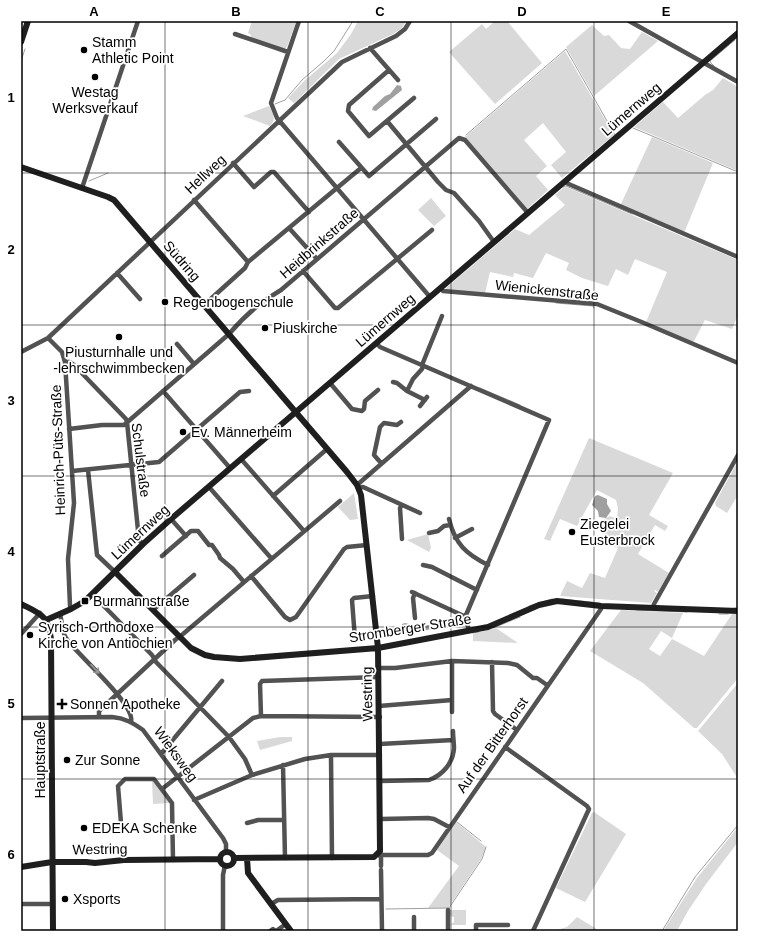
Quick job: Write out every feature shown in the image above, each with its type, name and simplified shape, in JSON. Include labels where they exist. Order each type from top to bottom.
[{"type":"street","points":[[21,42],[28,21]]},
{"type":"street","points":[[82,188],[138,21]]},
{"type":"street","points":[[299,21],[271,102],[279,120],[430,298]]},
{"type":"street","name":"Hellweg","points":[[21,352],[48,338],[342,62],[400,33],[410,21]]},
{"type":"street","points":[[629,21],[738,82]]},
{"type":"street","name":"Lümernweg","points":[[46,620],[72,609],[93,595],[143,544],[171,519],[738,33]]},
{"type":"street","points":[[235,34],[288,52]]},
{"type":"street","points":[[370,48],[398,80]]},
{"type":"street","points":[[389,70],[349,105],[348,111],[369,136],[414,98]]},
{"type":"street","points":[[339,142],[369,176],[436,119]]},
{"type":"street","points":[[387,121],[446,190],[454,192],[479,221],[494,242]]},
{"type":"street","name":"Heidbrinkstraße","points":[[127,422],[229,334],[239,322],[263,301],[281,290],[459,138],[465,140],[528,213]]},
{"type":"street","points":[[233,163],[254,187],[271,172],[274,172],[309,212]]},
{"type":"street","name":"Südring","points":[[21,167],[114,200],[296,412]]},
{"type":"street","points":[[204,305],[245,268],[248,262],[362,168]]},
{"type":"street","points":[[564,182],[738,257]]},
{"type":"street","points":[[194,200],[248,262]]},
{"type":"street","points":[[289,228],[317,259]]},
{"type":"street","points":[[303,271],[336,309],[432,230]]},
{"type":"street","points":[[117,273],[140,299]]},
{"type":"street","name":"Wienickenstraße","points":[[440,288],[443,291],[597,304],[738,363]]},
{"type":"street","points":[[407,391],[413,379],[422,369],[442,316]]},
{"type":"street","name":"Schulstraße","points":[[48,338],[62,352],[65,362],[70,362],[74,365],[126,418],[140,540],[143,544]]},
{"type":"street","points":[[376,343],[550,420],[466,617],[469,632]]},
{"type":"street","points":[[177,344],[194,364]]},
{"type":"street","name":"Heinrich-Püts-Straße","points":[[65,362],[74,503],[68,559],[70,606],[72,609]]},
{"type":"street","points":[[394,382],[407,391],[426,398],[420,406]]},
{"type":"street","points":[[330,383],[352,409],[362,411],[364,409],[365,401],[378,390]]},
{"type":"street","points":[[357,487],[381,463],[471,386]]},
{"type":"street","points":[[72,471],[159,462],[240,392],[249,390]]},
{"type":"street","points":[[163,391],[230,468]]},
{"type":"street","name":"Westring","points":[[296,412],[357,487],[362,499],[373,596],[379,668],[381,819],[381,848],[379,854]]},
{"type":"street","points":[[69,429],[102,425],[124,425],[127,422]]},
{"type":"street","points":[[381,463],[374,454],[380,426],[384,423],[397,425],[401,422]]},
{"type":"street","points":[[273,496],[327,449]]},
{"type":"street","points":[[653,608],[738,455]]},
{"type":"street","points":[[241,459],[304,531]]},
{"type":"street","points":[[88,470],[97,555],[115,572]]},
{"type":"street","points":[[209,487],[271,558]]},
{"type":"street","points":[[357,487],[363,488],[420,512]]},
{"type":"street","points":[[99,716],[99,710],[154,659],[271,558],[340,501]]},
{"type":"street","points":[[402,504],[400,508],[402,539]]},
{"type":"street","points":[[171,519],[186,536]]},
{"type":"street","points":[[449,519],[455,538],[462,548],[468,554],[488,565]]},
{"type":"street","points":[[429,533],[438,531],[444,526],[450,525]]},
{"type":"street","points":[[455,538],[472,530]]},
{"type":"street","points":[[162,556],[191,531],[198,531],[209,545],[212,545],[220,558],[233,569],[244,582]]},
{"type":"street","points":[[251,576],[285,617],[290,620],[296,617],[344,549],[347,547],[367,545]]},
{"type":"street","points":[[423,565],[432,567],[477,590]]},
{"type":"street","name":"Stromberger Straße","points":[[115,572],[191,648],[205,655],[224,659],[259,658],[378,648],[469,632],[500,623],[539,604],[548,602],[567,602],[601,606],[738,611]]},
{"type":"street","points":[[154,610],[194,575]]},
{"type":"street","points":[[415,618],[414,593],[466,617]]},
{"type":"street","points":[[93,595],[229,737],[245,759],[252,775]]},
{"type":"street","points":[[355,639],[352,600],[354,598],[373,596]]},
{"type":"street","name":"Hauptstraße","points":[[21,604],[40,613],[46,620],[51,639],[53,931]]},
{"type":"street","name":"Auf der Bitterhorst","points":[[379,854],[428,855],[432,853],[601,606]]},
{"type":"street","points":[[21,634],[40,613]]},
{"type":"street","points":[[60,614],[66,638],[117,694],[131,713],[131,722]]},
{"type":"street","points":[[379,668],[395,668],[452,661],[492,662],[517,665],[533,678],[537,678],[548,685]]},
{"type":"street","points":[[452,661],[452,712]]},
{"type":"street","points":[[492,662],[493,711],[517,730]]},
{"type":"street","points":[[261,716],[260,684],[262,681],[379,677]]},
{"type":"street","points":[[161,754],[222,681]]},
{"type":"street","points":[[379,706],[452,700]]},
{"type":"street","name":"Wieksweg","points":[[21,718],[99,716],[118,717],[131,722],[143,730],[223,838],[226,844],[226,852]]},
{"type":"street","points":[[162,789],[248,722],[261,716],[380,717]]},
{"type":"street","points":[[380,781],[429,780],[437,778],[443,773],[453,755],[454,746],[452,731]]},
{"type":"street","points":[[380,744],[453,740]]},
{"type":"street","points":[[505,747],[587,806],[589,809],[533,931]]},
{"type":"street","points":[[194,800],[252,775],[305,758],[331,755],[380,755]]},
{"type":"street","points":[[331,755],[332,858]]},
{"type":"street","points":[[283,765],[285,858]]},
{"type":"street","points":[[121,823],[118,786],[125,779],[154,779],[172,803],[173,860]]},
{"type":"street","points":[[381,819],[428,818],[434,819],[449,827]]},
{"type":"street","points":[[247,823],[258,820],[284,820]]},
{"type":"street","points":[[225,865],[222,864],[220,859],[222,854],[226,852],[231,853],[234,858]]},
{"type":"street","points":[[234,858],[374,857],[379,854],[381,858],[382,931]]},
{"type":"street","points":[[225,865],[227,866],[232,863],[234,858]]},
{"type":"street","points":[[247,858],[248,873],[291,931]]},
{"type":"street","name":"Westring","points":[[21,867],[52,862],[99,863],[124,860],[220,859]]},
{"type":"street","points":[[223,931],[223,875],[225,865]]},
{"type":"street","points":[[271,904],[278,900],[381,899]]},
{"type":"street","points":[[21,904],[52,904]]},
{"type":"street","points":[[448,910],[448,931]]},
{"type":"street","points":[[414,917],[414,931]]},
{"type":"street","points":[[270,931],[273,929],[275,931],[286,924]]},
{"type":"street","points":[[476,931],[476,925],[508,925]]},
{"type":"shaded area","points":[[252,21],[296,22],[287,47],[284,49],[252,38],[248,33]]},
{"type":"shaded area","points":[[358,21],[406,21],[402,28],[393,34],[339,59],[294,103],[288,98],[304,81],[337,53],[351,34]]},
{"type":"shaded area","points":[[495,21],[507,21],[542,63],[495,104],[449,52],[482,24],[486,29]]},
{"type":"shaded area","points":[[592,25],[604,36],[609,35],[621,48],[630,49],[642,32],[658,41],[594,96],[566,47]]},
{"type":"shaded area","points":[[565,51],[614,135],[562,178],[551,165],[566,152],[543,123],[524,140],[547,166],[536,176],[548,190],[526,210],[465,137]]},
{"type":"shaded area","points":[[723,78],[738,87],[738,171],[634,127],[663,102],[678,118],[713,90]]},
{"type":"shaded area","points":[[397,85],[401,86],[402,90],[376,111],[372,110],[373,107],[385,96],[390,94]]},
{"type":"shaded area","points":[[269,106],[274,119],[270,126],[243,116]]},
{"type":"shaded area","points":[[652,137],[713,163],[684,233],[620,206]]},
{"type":"shaded area","points":[[566,187],[738,260],[738,315],[732,329],[705,320],[694,341],[691,342],[646,322],[667,272],[635,259],[628,275],[616,269],[608,286],[582,278],[566,270],[569,263],[546,253],[533,278],[514,273],[513,277],[490,272],[485,293],[447,290],[446,288],[515,229],[529,235],[565,205],[555,195]]},
{"type":"shaded area","points":[[431,198],[446,216],[434,226],[418,210]]},
{"type":"shaded area","points":[[589,438],[673,473],[649,515],[668,526],[665,531],[655,525],[638,554],[669,573],[658,592],[655,590],[654,591],[657,593],[651,603],[560,596],[567,581],[582,588],[590,573],[605,578],[618,548],[603,542],[606,535],[599,532],[604,519],[610,516],[617,519],[618,508],[616,500],[597,490],[577,526],[560,519],[550,541],[544,539]]},
{"type":"shaded area","points":[[738,461],[738,495],[727,513],[716,506],[715,503]]},
{"type":"shaded area","points":[[354,493],[358,519],[350,520],[338,507]]},
{"type":"shaded area","points":[[598,495],[607,499],[607,504],[611,511],[606,518],[599,517],[598,511],[592,505],[595,496]]},
{"type":"shaded area","points":[[428,534],[431,548],[429,552],[407,540]]},
{"type":"shaded area","points":[[621,610],[683,613],[672,638],[661,631],[649,649],[660,656],[672,639],[704,656],[732,614],[738,614],[738,678],[697,728],[694,728],[643,683],[590,651]]},
{"type":"shaded area","points":[[405,623],[413,625],[429,625],[431,629],[407,635],[402,632],[402,624]]},
{"type":"shaded area","points":[[496,628],[518,643],[473,641],[473,634]]},
{"type":"shaded area","points":[[738,683],[738,779],[722,754],[698,731]]},
{"type":"shaded area","points":[[280,737],[292,737],[292,741],[260,750],[257,741]]},
{"type":"shaded area","points":[[152,781],[154,781],[170,803],[153,804]]},
{"type":"shaded area","points":[[594,812],[626,834],[585,902],[556,888],[592,813]]},
{"type":"shaded area","points":[[456,822],[486,847],[481,859],[448,908],[428,908],[459,866],[437,850]]},
{"type":"shaded area","points":[[738,827],[738,842],[706,884],[677,931],[663,931],[697,878]]},
{"type":"shaded area","points":[[449,910],[466,910],[466,925],[450,925],[454,922],[454,917],[449,916]]},
{"type":"shaded area","points":[[577,917],[600,931],[553,931],[567,927]]},
{"type":"waterway","points":[[275,104],[285,100],[302,80],[334,51],[353,21]]},
{"type":"waterway","points":[[714,66],[710,61],[735,40]]},
{"type":"waterway","points":[[21,61],[25,49]]},
{"type":"waterway","points":[[466,135],[566,49],[615,135]]},
{"type":"waterway","points":[[633,128],[738,172]]},
{"type":"waterway","points":[[89,181],[108,173]]},
{"type":"waterway","points":[[563,187],[566,186],[632,214]]},
{"type":"waterway","points":[[556,303],[593,306],[594,308]]},
{"type":"waterway","points":[[480,388],[520,405]]},
{"type":"waterway","points":[[529,606],[552,599]]},
{"type":"waterway","points":[[562,599],[600,603]]},
{"type":"waterway","points":[[636,610],[687,612]]},
{"type":"waterway","points":[[719,614],[728,614]]},
{"type":"waterway","points":[[493,628],[520,617]]},
{"type":"waterway","points":[[473,633],[479,632]]},
{"type":"waterway","points":[[457,822],[481,841]]},
{"type":"waterway","points":[[662,931],[695,877],[738,825]]},
{"type":"waterway","points":[[386,909],[449,908],[482,859],[486,847]]},
{"type":"place","name":"Stamm Athletic Point","points":[[84,50]]},
{"type":"place","name":"Westag Werksverkauf","points":[[95,77]]},
{"type":"place","name":"Regenbogenschule","points":[[165,302]]},
{"type":"place","name":"Piuskirche","points":[[265,328]]},
{"type":"place","name":"Piusturnhalle und -lehrschwimmbecken","points":[[119,337]]},
{"type":"place","name":"Ev. Männerheim","points":[[183,432]]},
{"type":"place","name":"Ziegelei Eusterbrock","points":[[572,532]]},
{"type":"place","name":"Burmannstraße","points":[[85,601]]},
{"type":"place","name":"Syrisch-Orthodoxe Kirche von Antiochien","points":[[30,635]]},
{"type":"place","name":"Sonnen Apotheke","points":[[62,704]]},
{"type":"place","name":"Zur Sonne","points":[[67,760]]},
{"type":"place","name":"EDEKA Schenke","points":[[84,828]]},
{"type":"place","name":"Xsports","points":[[65,899]]}]
